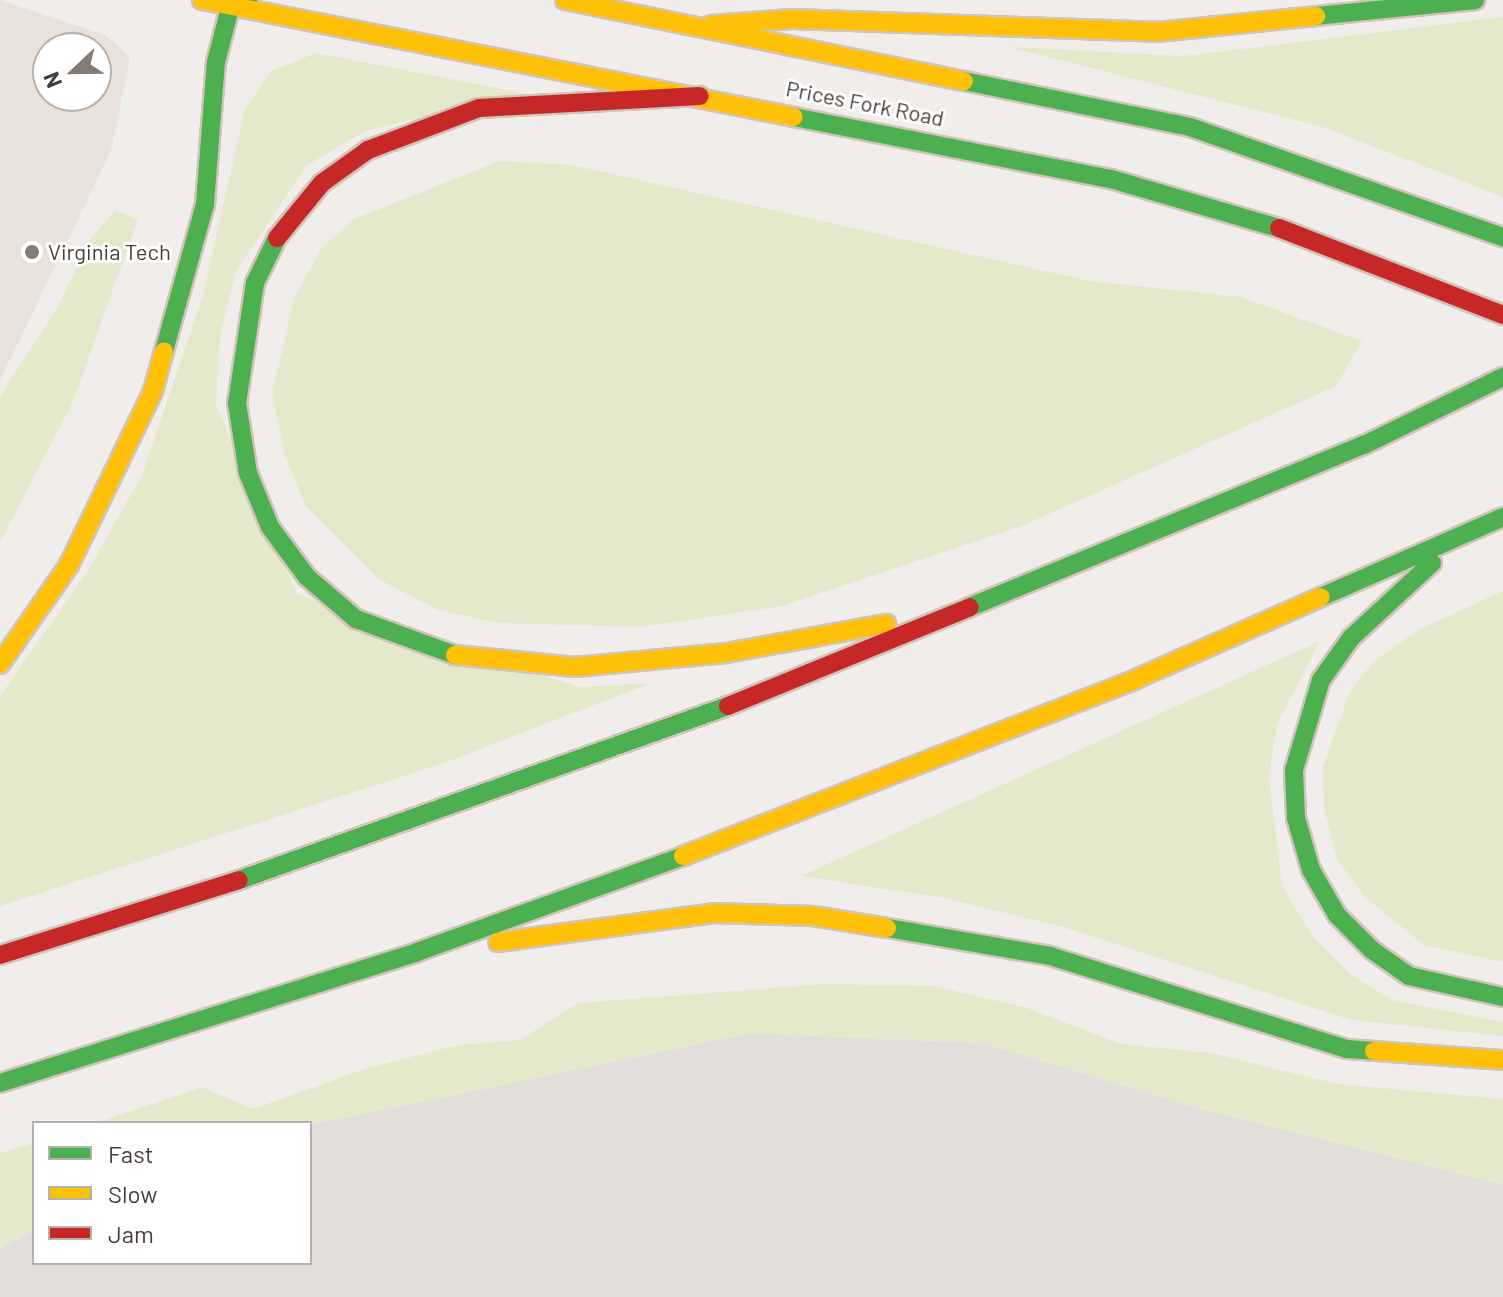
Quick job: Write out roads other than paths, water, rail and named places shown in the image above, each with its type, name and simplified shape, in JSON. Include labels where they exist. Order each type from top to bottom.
[{"type":"main road","name":"Prices Fork Road","points":[[202,0],[230,8],[700,96],[1111,179],[1257,220],[1457,294],[1503,315]]},
{"type":"main road","points":[[0,664],[69,565],[153,391],[205,204],[216,62],[230,8],[248,0]]},
{"type":"main road","name":"Prices Fork Road","points":[[565,0],[711,25],[1190,127],[1503,237]]},
{"type":"main road","points":[[711,25],[792,19],[1157,32],[1475,0]]},
{"type":"main road","points":[[700,96],[479,108],[368,150],[322,183],[282,228],[255,283],[241,341],[237,403],[248,473],[270,527],[307,577],[356,619],[428,650],[498,664],[575,667],[726,653],[979,607]]},
{"type":"main road","points":[[0,955],[458,807],[979,607],[1364,445],[1503,377]]},
{"type":"main road","points":[[0,1083],[417,952],[944,758],[1455,541],[1503,517]]},
{"type":"main road","points":[[1455,541],[1351,638],[1321,680],[1294,770],[1296,818],[1311,870],[1337,915],[1372,950],[1409,976],[1503,997]]},
{"type":"main road","points":[[417,952],[714,913],[813,916],[1050,956],[1347,1049],[1503,1060]]},
{"type":"place","name":"Virginia Tech","points":[[32,252]]}]
